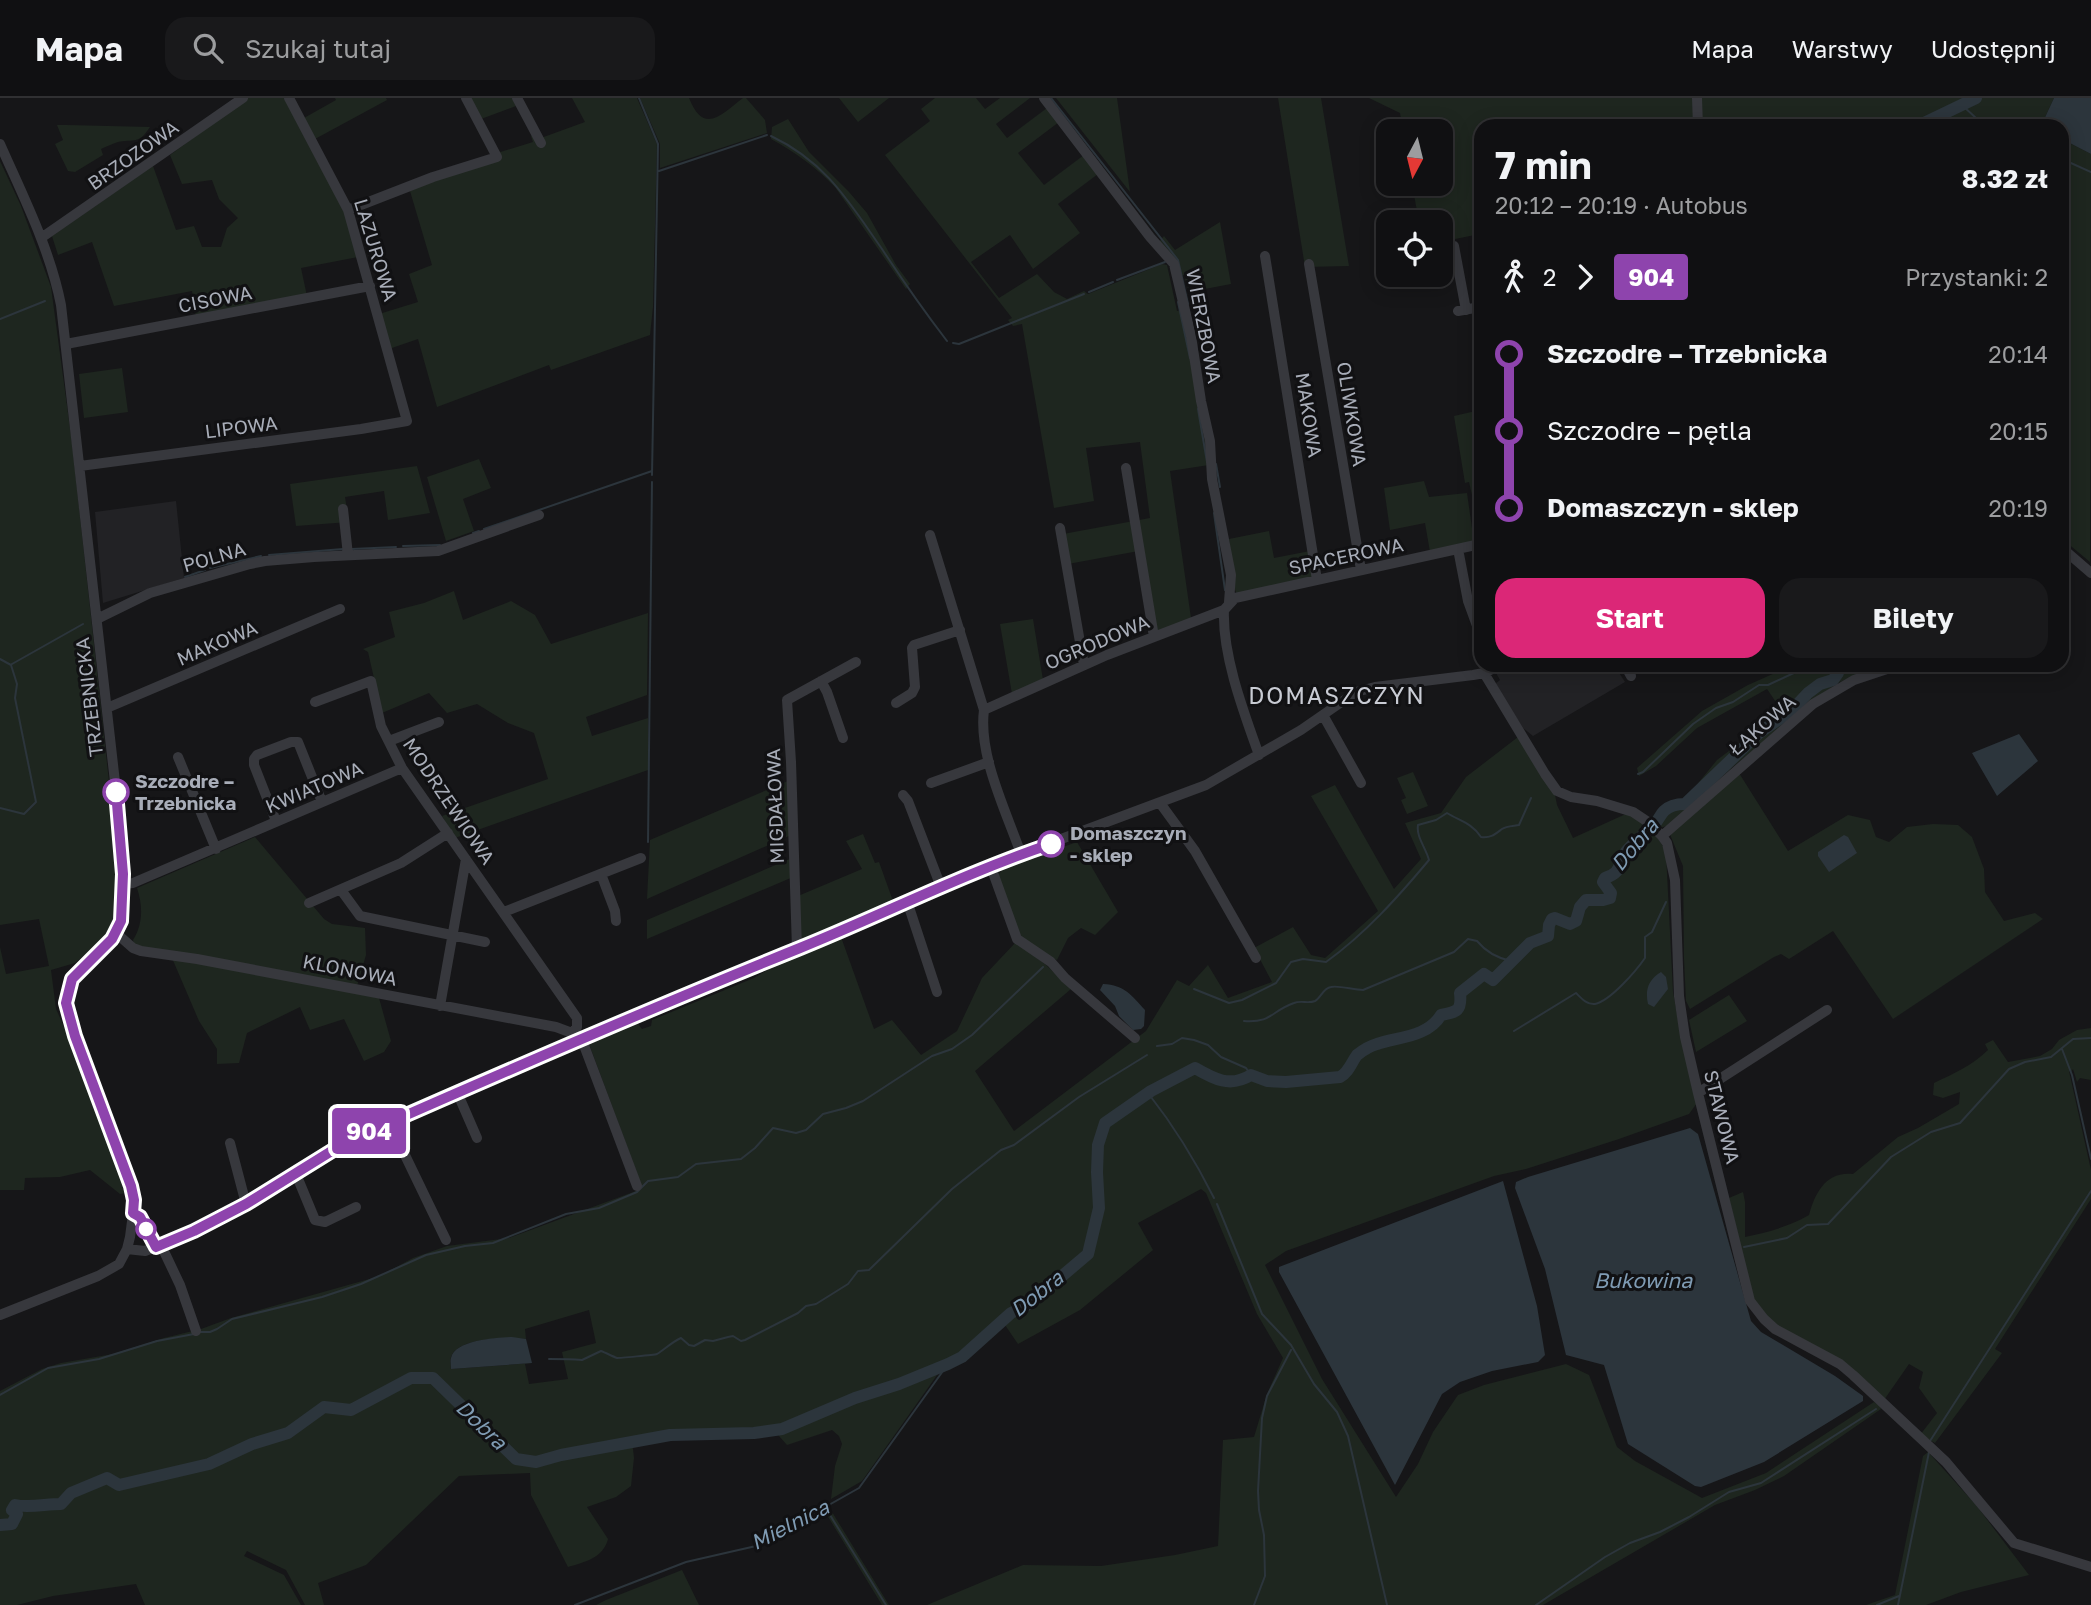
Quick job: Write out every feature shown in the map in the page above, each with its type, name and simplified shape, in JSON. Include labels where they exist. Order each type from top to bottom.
[{"type":"street","name":"BRZOZOWA","points":[[41,238],[243,98]]},
{"type":"street","name":"LAZUROWA","points":[[289,98],[348,210],[407,421]]},
{"type":"street","points":[[348,210],[433,177],[497,157],[466,98]]},
{"type":"street","points":[[517,98],[541,143]]},
{"type":"street","name":"WIERZBOWA","points":[[1044,98],[1150,237],[1174,264],[1191,336],[1210,441],[1212,479],[1231,576],[1223,624],[1231,662],[1259,755]]},
{"type":"street","points":[[1697,98],[1698,119]]},
{"type":"street","name":"TRZEBNICKA","points":[[0,144],[41,238],[58,289],[121,831],[122,915],[116,933]]},
{"type":"street","points":[[1454,246],[1462,311],[1474,308]]},
{"type":"street","name":"MAKOWA","points":[[1265,257],[1317,580]]},
{"type":"street","name":"OLIWKOWA","points":[[1309,264],[1361,570]]},
{"type":"street","name":"CISOWA","points":[[66,344],[370,286]]},
{"type":"street","name":"LIPOWA","points":[[80,466],[407,421]]},
{"type":"street","points":[[1126,468],[1154,637]]},
{"type":"street","points":[[344,509],[348,555]]},
{"type":"street","name":"POLNA","points":[[97,619],[150,593],[265,561],[438,551],[539,515]]},
{"type":"street","points":[[1060,527],[1084,665]]},
{"type":"street","points":[[930,535],[984,710],[982,732],[989,762],[1021,854]]},
{"type":"street","name":"SPACEROWA","points":[[1226,606],[1235,598],[1474,545]]},
{"type":"street","points":[[1458,549],[1474,618]]},
{"type":"street","points":[[2069,557],[2091,573]]},
{"type":"street","name":"OGRODOWA","points":[[984,710],[1226,606]]},
{"type":"street","name":"MAKOWA","points":[[107,708],[340,609]]},
{"type":"street","points":[[896,703],[912,693],[915,687],[914,645],[960,630]]},
{"type":"street","name":"MIGDAŁOWA","points":[[799,948],[787,700],[856,662]]},
{"type":"street","points":[[1629,672],[1631,676]]},
{"type":"street","name":"ŁĄKOWA","points":[[1655,829],[1813,704],[1854,680],[1878,672]]},
{"type":"street","points":[[127,1249],[145,1251],[194,1231],[246,1204],[351,1139],[577,1038],[638,1015],[1021,854],[1206,785],[1365,689],[1484,673],[1557,791],[1571,797],[1633,811],[1655,829]]},
{"type":"street","name":"MODRZEWIOWA","points":[[315,702],[371,681],[381,726],[402,768],[577,1018],[577,1038]]},
{"type":"street","points":[[821,681],[843,738]]},
{"type":"street","points":[[1323,715],[1361,783]]},
{"type":"street","points":[[388,741],[439,722]]},
{"type":"street","points":[[276,821],[254,765],[257,755],[291,742],[298,742],[322,802]]},
{"type":"street","points":[[178,757],[216,849]]},
{"type":"street","points":[[931,783],[989,762]]},
{"type":"street","name":"KWIATOWA","points":[[123,884],[133,883],[216,849],[402,768]]},
{"type":"street","points":[[903,795],[908,801],[941,887]]},
{"type":"street","points":[[1160,803],[1195,851],[1256,958]]},
{"type":"street","name":"STAWOWA","points":[[1655,829],[1670,852],[1675,880],[1679,996],[1698,1093],[1751,1301],[1756,1310],[1775,1329],[1840,1364],[1853,1375],[1946,1462],[2014,1543],[2091,1567]]},
{"type":"street","points":[[309,903],[401,863],[448,833]]},
{"type":"street","points":[[504,912],[641,858]]},
{"type":"street","points":[[440,1006],[466,859]]},
{"type":"street","points":[[991,867],[1017,939],[1051,962],[1065,978],[1135,1038]]},
{"type":"street","points":[[601,874],[616,921]]},
{"type":"street","points":[[341,890],[360,916],[485,942]]},
{"type":"street","points":[[907,901],[937,992]]},
{"type":"street","points":[[0,1315],[114,1268],[127,1249],[133,1222],[134,1200],[131,1186],[73,1030],[66,1003],[72,979],[116,933]]},
{"type":"street","name":"KLONOWA","points":[[116,933],[133,948],[149,952],[556,1027],[577,1038]]},
{"type":"street","points":[[1698,1093],[1827,1010]]},
{"type":"street","points":[[577,1038],[637,1186]]},
{"type":"street","points":[[457,1092],[477,1138]]},
{"type":"street","points":[[389,1122],[446,1240]]},
{"type":"street","points":[[230,1143],[246,1204]]},
{"type":"street","points":[[296,1174],[315,1220],[325,1222],[356,1207]]},
{"type":"street","points":[[161,1245],[180,1285],[195,1331]]},
{"type":"shaded area","points":[[248,98],[284,98],[345,213],[358,257],[301,268],[307,296],[196,317],[192,291],[114,306],[92,242],[58,255],[52,236],[153,166],[176,230],[194,226],[202,247],[221,247],[227,228],[238,218],[219,199],[212,180],[182,184],[170,155]]},
{"type":"shaded area","points":[[335,98],[387,100],[315,139],[304,118],[336,100]]},
{"type":"shaded area","points":[[470,98],[512,98],[516,106],[481,119]]},
{"type":"shaded area","points":[[572,98],[637,98],[657,144],[650,335],[551,370],[549,365],[437,407],[418,339],[389,349],[379,314],[418,302],[409,274],[432,265],[410,191],[497,153],[533,142],[531,136],[537,132],[541,138],[585,122]]},
{"type":"shaded area","points":[[640,98],[689,98],[695,110],[707,119],[721,115],[746,98],[765,120],[767,133],[660,168],[660,144]]},
{"type":"shaded area","points":[[839,98],[889,98],[858,122]]},
{"type":"shaded area","points":[[935,98],[976,98],[985,109],[1000,98],[1030,98],[996,124],[1007,138],[1047,108],[1059,122],[1018,153],[1044,185],[1084,155],[1098,174],[1058,204],[1080,233],[1033,269],[1010,235],[971,262],[999,298],[1037,274],[1054,292],[1067,299],[1084,291],[1088,294],[1162,264],[1167,265],[1177,311],[1182,310],[1209,465],[1170,471],[1191,618],[1157,632],[1144,550],[1068,564],[1063,534],[1150,518],[1140,442],[1086,448],[1094,501],[1054,508],[1022,324],[1013,326],[1008,320],[1012,318],[885,155],[930,121],[921,109]]},
{"type":"shaded area","points":[[1056,98],[1117,98],[1130,192]]},
{"type":"shaded area","points":[[1278,98],[1321,98],[1349,266],[1305,267]]},
{"type":"shaded area","points":[[1369,98],[1694,98],[1696,119],[1474,119],[1474,235],[1453,239],[1453,210],[1417,210],[1414,196],[1453,196],[1453,119],[1401,119],[1400,113]]},
{"type":"shaded area","points":[[1700,98],[2054,98],[2044,119],[1701,119]]},
{"type":"shaded area","points":[[788,119],[809,152],[867,213],[896,265],[910,284],[906,289],[835,187],[805,160],[771,139],[772,127]]},
{"type":"shaded area","points":[[57,125],[150,127],[140,138],[101,149],[103,155],[75,172],[68,171],[55,144],[63,140]]},
{"type":"shaded area","points":[[2069,143],[2091,154],[2090,562],[2069,544]]},
{"type":"shaded area","points":[[0,161],[21,206],[51,287],[72,443],[111,800],[116,882],[115,920],[102,941],[75,963],[51,970],[56,1009],[93,1090],[126,1193],[120,1194],[90,1170],[60,1177],[25,1178],[24,1190],[0,1190],[0,947],[6,974],[49,966],[39,919],[0,925]]},
{"type":"shaded area","points":[[1220,222],[1231,284],[1189,292],[1184,275],[1181,276],[1158,243],[1164,236],[1175,250]]},
{"type":"shaded area","points":[[122,368],[128,412],[84,418],[79,374]]},
{"type":"shaded area","points":[[1474,411],[1474,495],[1469,482],[1465,483],[1454,416]]},
{"type":"shaded area","points":[[479,459],[491,488],[463,499],[474,531],[446,541],[427,477]]},
{"type":"shaded area","points":[[417,466],[430,513],[388,520],[384,491],[345,497],[349,522],[296,526],[290,484]]},
{"type":"shaded area","points":[[1424,481],[1429,497],[1467,493],[1474,542],[1430,552],[1425,523],[1390,530],[1384,488]]},
{"type":"shaded area","points":[[176,501],[184,578],[103,603],[95,512]]},
{"type":"shaded area","points":[[1269,531],[1274,558],[1310,551],[1313,579],[1237,595],[1233,584],[1229,539]]},
{"type":"shaded area","points":[[454,591],[463,620],[511,601],[535,615],[551,644],[648,613],[647,695],[586,717],[592,736],[648,718],[648,770],[455,838],[442,816],[548,779],[534,733],[508,723],[477,704],[447,713],[429,693],[382,713],[368,652],[363,649],[395,637],[389,612],[424,603]]},
{"type":"shaded area","points":[[1033,619],[1043,680],[1012,694],[1000,624]]},
{"type":"shaded area","points":[[1619,672],[1625,682],[1533,736],[1523,728],[1495,684],[1500,680],[1496,673]]},
{"type":"shaded area","points":[[1777,672],[1865,672],[1840,682],[1815,699],[1734,766],[1668,826],[1659,828],[1651,819],[1661,807],[1686,798],[1717,760],[1782,711],[1767,689],[1697,728],[1656,766],[1639,776],[1637,768],[1702,711]]},
{"type":"shaded area","points":[[1518,737],[1554,790],[1557,805],[1573,838],[1628,813],[1645,825],[1659,840],[1666,853],[1673,992],[1697,1103],[1689,1114],[1526,1169],[1494,1176],[1286,1251],[1265,1265],[1322,1379],[1396,1497],[1418,1464],[1433,1432],[1458,1395],[1484,1385],[1566,1364],[1589,1375],[1617,1447],[1635,1461],[1702,1498],[1766,1473],[1874,1402],[1880,1406],[1881,1409],[1784,1476],[1715,1505],[1543,1605],[927,1605],[1023,1565],[1101,1566],[1218,1546],[1223,1440],[1254,1437],[1267,1394],[1283,1358],[1257,1314],[1206,1193],[1201,1189],[1138,1223],[1153,1250],[1080,1310],[1018,1344],[1005,1325],[1012,1316],[1030,1308],[1092,1254],[1101,1208],[1100,1154],[1110,1120],[1132,1105],[1130,1101],[1104,1121],[1100,1131],[1095,1172],[1097,1209],[1087,1252],[942,1368],[862,1481],[831,1499],[835,1466],[842,1444],[839,1436],[832,1430],[787,1445],[775,1427],[672,1432],[632,1440],[634,1458],[631,1486],[616,1497],[587,1507],[608,1539],[606,1545],[598,1555],[568,1567],[531,1495],[530,1473],[459,1476],[366,1565],[318,1583],[324,1605],[305,1605],[286,1570],[247,1551],[244,1556],[284,1575],[301,1605],[145,1605],[136,1584],[53,1596],[17,1605],[0,1605],[0,1391],[42,1369],[61,1363],[113,1354],[380,1276],[413,1258],[447,1246],[509,1238],[636,1191],[641,1184],[589,1044],[638,1024],[642,1029],[651,1026],[652,1020],[754,978],[776,965],[841,937],[874,1029],[892,1020],[921,1055],[957,1031],[982,978],[1016,942],[1045,964],[1071,989],[975,1071],[1014,1131],[1146,1031],[1177,980],[1189,986],[1208,965],[1228,998],[1272,982],[1254,948],[1293,927],[1311,955],[1325,958],[1378,911],[1311,796],[1335,785],[1394,889],[1421,859],[1405,823],[1441,813],[1466,777]],"holes":[[[589,1310],[596,1343],[562,1352],[568,1379],[529,1384],[525,1364],[532,1363],[451,1369],[451,1357],[455,1350],[463,1345],[485,1340],[526,1339],[525,1329]]]},
{"type":"shaded area","points":[[1413,772],[1428,806],[1407,814],[1401,800],[1406,798],[1397,778]]},
{"type":"shaded area","points":[[1739,773],[1788,851],[1848,815],[1870,820],[1876,837],[1889,842],[1907,827],[1958,825],[1972,837],[1984,869],[1985,892],[2004,921],[2035,913],[2043,919],[1893,1019],[1833,931],[1789,959],[1781,954],[1774,957],[1690,1009],[1686,1001],[1683,866],[1669,832]]},
{"type":"shaded area","points":[[788,781],[791,835],[647,899],[650,840]]},
{"type":"shaded area","points":[[863,834],[875,863],[879,862],[893,901],[800,940],[798,896],[862,869],[846,841]]},
{"type":"shaded area","points":[[255,837],[324,919],[332,924],[365,928],[366,955],[355,993],[379,998],[391,1041],[384,1052],[364,1061],[344,1019],[310,1030],[300,1007],[247,1033],[239,1063],[217,1064],[217,1049],[199,1021],[169,951],[143,948],[134,944],[141,915],[137,888]]},
{"type":"shaded area","points":[[1077,842],[1118,912],[1095,935],[1081,928],[1068,938],[1057,960],[1030,946],[1016,931],[997,876],[1004,868]]},
{"type":"shaded area","points":[[792,858],[793,877],[647,939],[647,920]]},
{"type":"shaded area","points":[[1729,995],[1747,1021],[1696,1052],[1689,1020]]},
{"type":"shaded area","points":[[2091,1028],[2091,1080],[2080,1078],[2077,1082],[2073,1069],[2069,1071],[2091,1170],[2091,1199],[1995,1349],[2002,1353],[1935,1443],[1920,1435],[1937,1413],[1919,1388],[1923,1372],[1909,1364],[1884,1400],[1840,1361],[1773,1325],[1754,1301],[1729,1198],[1743,1192],[1745,1237],[1778,1229],[1801,1219],[1809,1215],[1818,1192],[1829,1180],[1844,1174],[1853,1174],[1898,1137],[1959,1104],[1960,1092],[1943,1098],[1933,1095],[1934,1083],[1976,1060],[1988,1050],[1985,1044],[1993,1040],[2008,1062],[2040,1056],[2052,1049],[2059,1040],[2077,1030]]},
{"type":"shaded area","points":[[1928,1452],[1976,1505],[2029,1575],[1961,1592],[1926,1605],[1866,1605],[1895,1595],[1923,1456]]},
{"type":"shaded area","points":[[832,1512],[889,1605],[882,1605],[827,1515]]},
{"type":"shaded area","points":[[682,1570],[699,1605],[596,1605],[606,1600]]},
{"type":"water","points":[[2054,98],[2091,98],[2091,154],[2069,143],[2069,119],[2044,119]]},
{"type":"water","points":[[2019,734],[2038,761],[1997,796],[1972,753]]},
{"type":"water","points":[[1844,835],[1857,853],[1829,872],[1818,852]]},
{"type":"water","points":[[1661,972],[1666,977],[1668,989],[1654,1007],[1648,1004],[1647,990],[1653,978]]},
{"type":"water","points":[[1103,984],[1122,989],[1145,1010],[1144,1026],[1141,1029],[1133,1030],[1119,1016],[1115,1006],[1100,990]]},
{"type":"water","name":"Bukowina","points":[[1690,1128],[1698,1134],[1751,1321],[1761,1332],[1863,1396],[1863,1401],[1764,1462],[1701,1487],[1695,1486],[1628,1444],[1604,1365],[1566,1355],[1545,1269],[1515,1188],[1516,1182],[1528,1177]]},
{"type":"water","points":[[1503,1181],[1537,1306],[1545,1355],[1538,1362],[1492,1371],[1460,1382],[1442,1394],[1395,1485],[1279,1272],[1279,1267]]},
{"type":"water","points":[[512,1337],[526,1339],[532,1363],[451,1369],[451,1358],[460,1347],[477,1341]]},
{"type":"waterway","points":[[639,98],[658,144],[652,475]]},
{"type":"waterway","points":[[1051,98],[1178,260],[1188,304]]},
{"type":"waterway","name":"Dobra","points":[[1932,119],[1976,98]]},
{"type":"waterway","points":[[1963,106],[1976,118]]},
{"type":"waterway","points":[[659,171],[767,135]]},
{"type":"waterway","points":[[771,136],[807,158],[835,185],[947,341]]},
{"type":"waterway","points":[[2069,162],[2091,172]]},
{"type":"waterway","points":[[1117,280],[1165,262]]},
{"type":"waterway","points":[[1089,292],[1113,282]]},
{"type":"waterway","points":[[953,343],[959,344],[1084,294]]},
{"type":"waterway","points":[[0,319],[45,301]]},
{"type":"waterway","points":[[1178,302],[1190,358]]},
{"type":"waterway","points":[[1198,409],[1207,462]]},
{"type":"waterway","points":[[1216,464],[1220,487]]},
{"type":"waterway","points":[[484,529],[652,471]]},
{"type":"waterway","points":[[648,842],[652,482]]},
{"type":"waterway","points":[[1214,513],[1225,590]]},
{"type":"waterway","points":[[473,533],[479,531]]},
{"type":"waterway","points":[[403,546],[440,545]]},
{"type":"waterway","points":[[352,549],[396,547]]},
{"type":"waterway","points":[[269,555],[343,549]]},
{"type":"waterway","points":[[210,568],[261,556]]},
{"type":"waterway","points":[[185,577],[205,570]]},
{"type":"waterway","points":[[12,664],[83,624]]},
{"type":"waterway","points":[[0,659],[11,665],[17,684],[15,698],[36,802],[24,814],[0,808]]},
{"type":"waterway","points":[[1638,774],[1693,724],[1716,708],[1733,702],[1759,685],[1768,685],[1796,672]]},
{"type":"waterway","name":"Dobra","points":[[0,1525],[12,1524],[17,1514],[12,1510],[15,1505],[61,1504],[71,1493],[107,1478],[119,1485],[209,1464],[252,1444],[288,1433],[324,1407],[351,1410],[411,1378],[433,1378],[516,1459],[536,1462],[670,1435],[754,1433],[782,1429],[855,1398],[948,1364],[962,1357],[1011,1313],[1029,1304],[1088,1254],[1099,1208],[1098,1145],[1105,1123],[1151,1091],[1195,1068],[1229,1081],[1251,1075],[1267,1081],[1286,1082],[1340,1077],[1357,1055],[1366,1049],[1428,1028],[1441,1015],[1457,1010],[1460,993],[1484,974],[1493,980],[1530,943],[1548,936],[1552,919],[1570,924],[1576,921],[1580,907],[1586,900],[1610,898],[1611,893],[1603,882],[1605,878],[1617,871],[1625,853],[1654,825],[1664,811],[1674,805],[1685,804],[1759,733],[1791,711],[1820,684],[1833,680],[1838,672]]},
{"type":"waterway","points":[[1194,989],[1229,1003],[1242,1000],[1276,983],[1291,962],[1303,959],[1326,962],[1380,914],[1429,860],[1418,825],[1436,820],[1447,813],[1470,825],[1481,837],[1490,836],[1504,828],[1519,825],[1531,798]]},
{"type":"waterway","points":[[1514,1031],[1576,993],[1587,1002],[1595,1004],[1615,992],[1645,958],[1645,937],[1652,932],[1666,902]]},
{"type":"waterway","points":[[1244,1021],[1266,1018],[1297,1002],[1315,1001],[1331,987],[1363,990],[1454,952],[1468,939],[1477,941],[1496,956],[1511,961]]},
{"type":"waterway","points":[[199,1332],[210,1332],[232,1319],[322,1297],[361,1284],[426,1255],[493,1243],[566,1214],[599,1208],[637,1192],[648,1181],[678,1177],[696,1164],[741,1159],[773,1128],[796,1133],[806,1130],[823,1114],[863,1101],[932,1056],[952,1049],[972,1035],[1043,967]]},
{"type":"waterway","points":[[1157,1046],[1172,1044],[1182,1038],[1194,1040],[1208,1045],[1221,1057],[1246,1068],[1251,1075]]},
{"type":"waterway","points":[[1744,1247],[1787,1238],[1807,1225],[1828,1224],[1891,1157],[1931,1132],[1960,1123],[2009,1069],[2025,1062],[2051,1057],[2073,1039],[2091,1038]]},
{"type":"waterway","points":[[2062,1049],[2072,1075],[2091,1159]]},
{"type":"waterway","points":[[549,1359],[582,1360],[601,1351],[617,1358],[657,1354],[681,1338],[694,1346],[705,1340],[713,1341],[733,1336],[741,1341],[798,1313],[806,1306],[816,1304],[848,1284],[858,1271],[869,1270],[952,1189],[1001,1150],[1014,1145],[1079,1097],[1147,1055]]},
{"type":"waterway","points":[[1148,1093],[1184,1144],[1214,1198]]},
{"type":"waterway","points":[[1930,1441],[2091,1191]]},
{"type":"waterway","points":[[1217,1204],[1262,1314],[1291,1345],[1314,1384],[1337,1412],[1348,1436],[1387,1605]]},
{"type":"waterway","points":[[0,1395],[48,1368],[99,1359],[157,1341],[194,1334]]},
{"type":"waterway","points":[[1254,1605],[1265,1576],[1264,1535],[1258,1491],[1262,1418],[1267,1396],[1291,1350]]},
{"type":"waterway","name":"Mielnica","points":[[575,1605],[686,1562],[756,1546],[859,1488],[948,1364]]},
{"type":"waterway","points":[[1536,1605],[1605,1557],[1689,1517],[1729,1492],[1761,1483],[1876,1409]]},
{"type":"waterway","points":[[1898,1605],[1929,1452]]},
{"type":"waterway","points":[[830,1515],[886,1605]]},
{"type":"waterway","points":[[1877,1605],[1899,1596]]},
{"type":"bus line","name":"904","points":[[116,792],[123,874],[121,921],[112,939],[72,979],[66,1003],[75,1036],[131,1186],[133,1213],[140,1217],[156,1247],[246,1204],[351,1139],[907,901],[1051,844]]},
{"type":"place","name":"Szczodre – Trzebnicka","points":[[116,792]]},
{"type":"place","name":"Domaszczyn - sklep","points":[[1051,844]]},
{"type":"district","name":"DOMASZCZYN","points":[[1337,696]]}]
